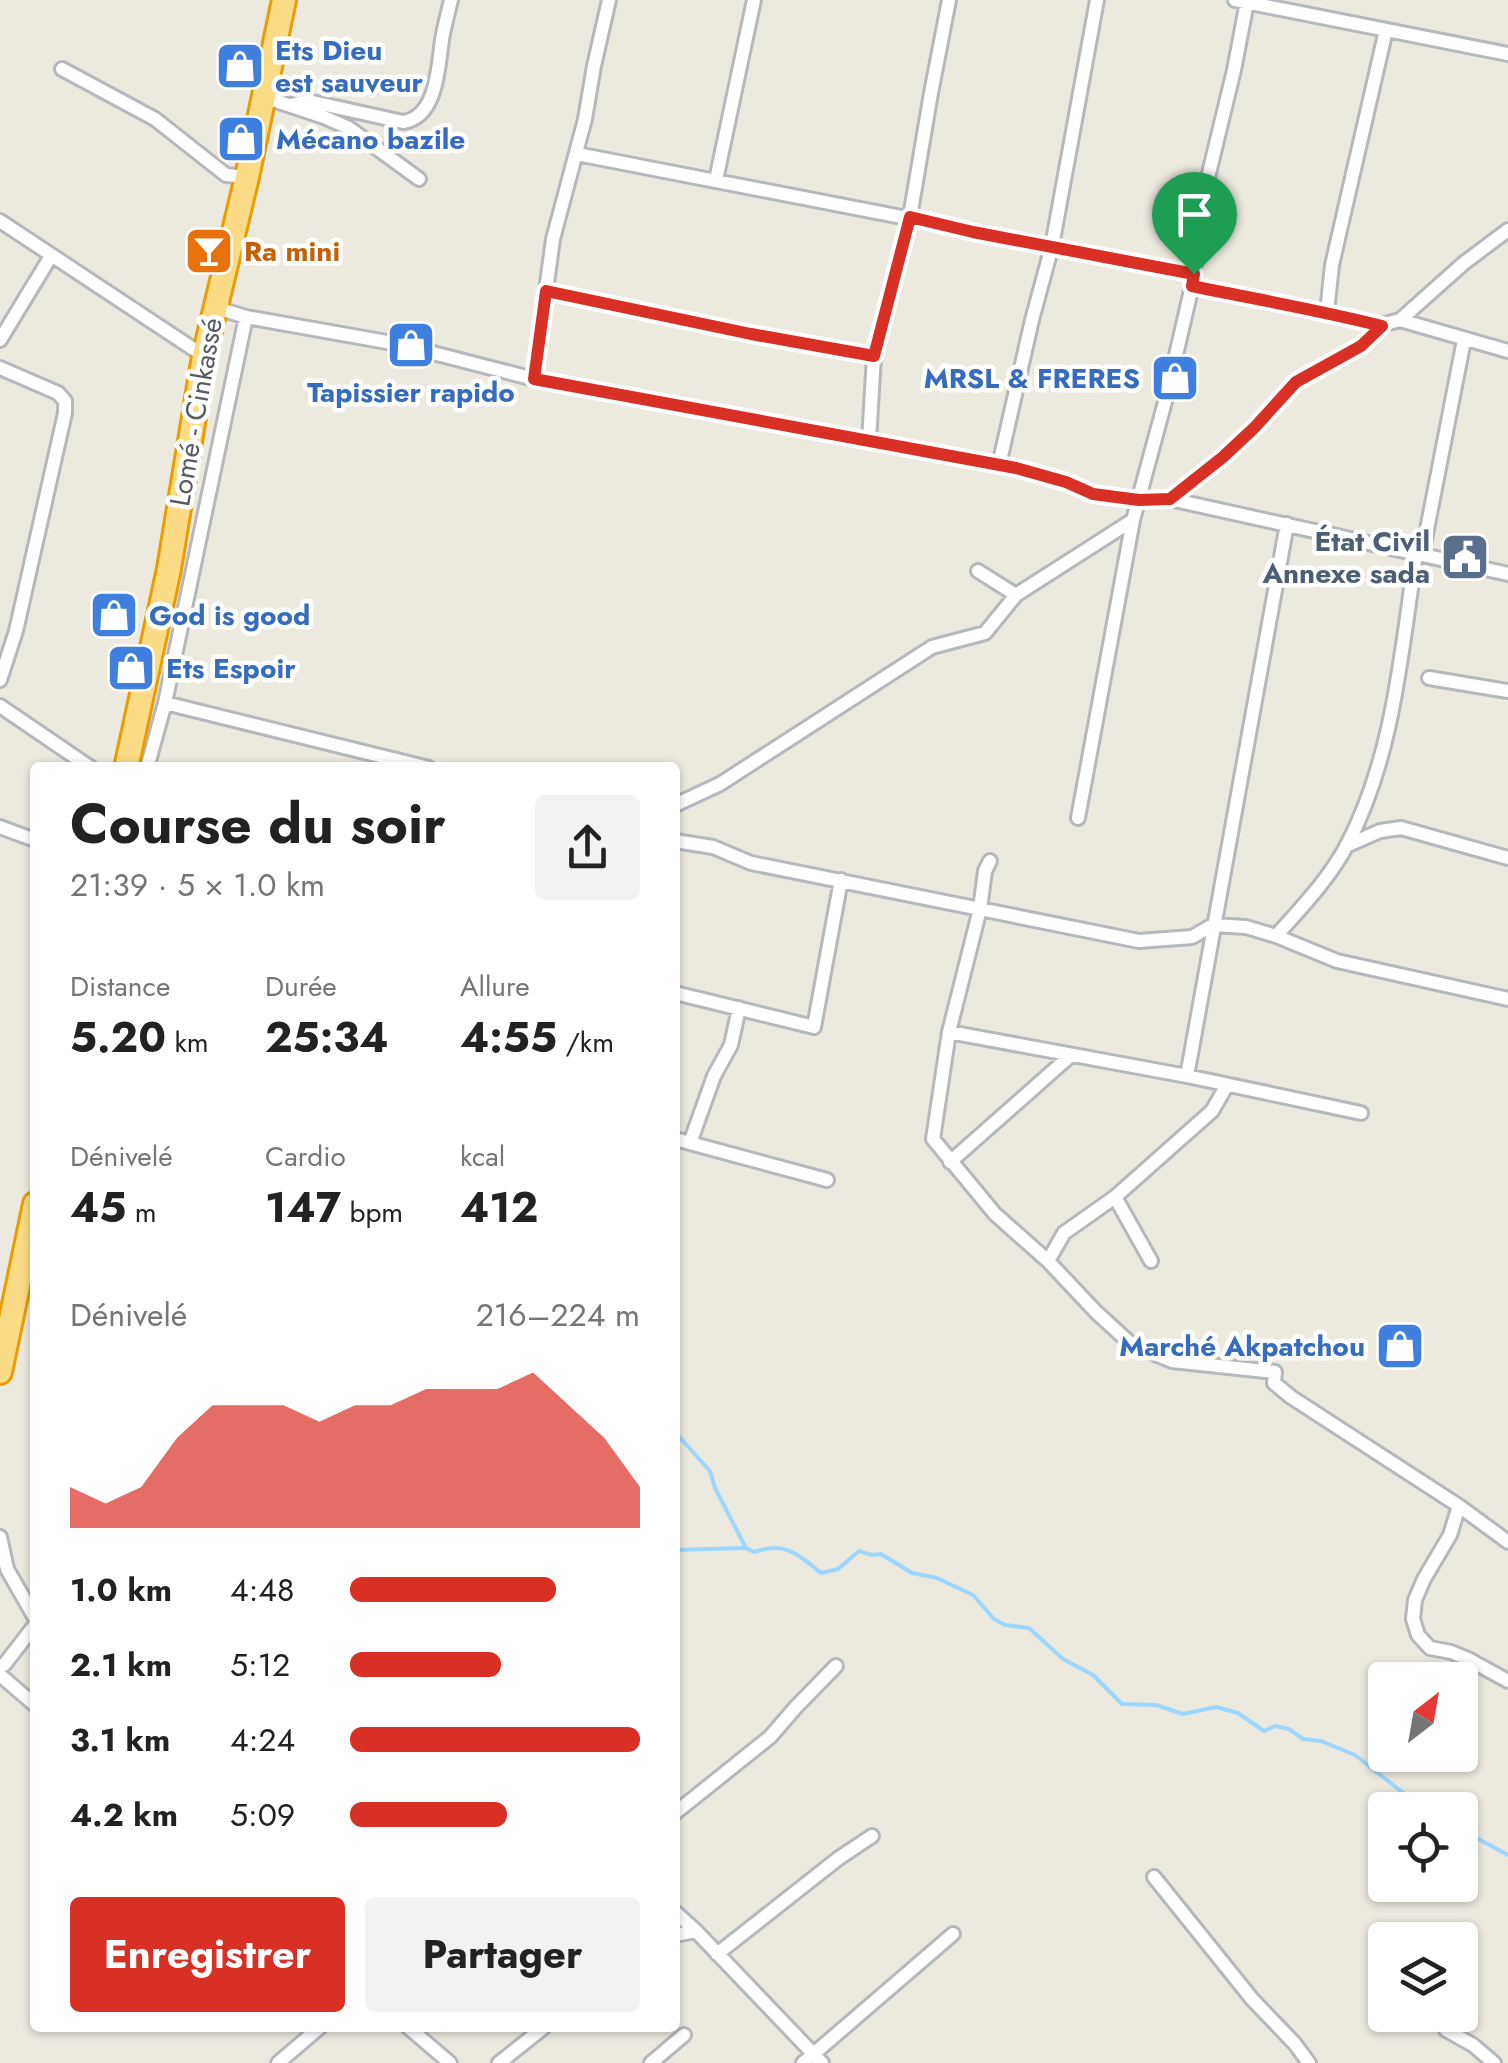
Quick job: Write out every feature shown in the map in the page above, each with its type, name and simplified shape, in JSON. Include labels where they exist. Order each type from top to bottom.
[{"type":"highway","name":"Lomé - Cinkassé","points":[[127,762],[169,569],[214,306],[247,177],[284,0]]},
{"type":"highway","points":[[0,1372],[30,1228]]},
{"type":"street","points":[[290,106],[308,101],[402,122],[413,120],[428,103],[436,80],[451,0]]},
{"type":"street","points":[[534,379],[553,240],[586,119],[609,0]]},
{"type":"street","points":[[716,180],[754,0]]},
{"type":"street","points":[[869,442],[874,356],[910,217],[949,0]]},
{"type":"street","points":[[999,465],[1052,246],[1097,0]]},
{"type":"street","points":[[1078,818],[1133,520],[1193,280],[1202,198],[1234,70],[1241,1],[1508,54]]},
{"type":"street","points":[[1327,312],[1332,264],[1386,30]]},
{"type":"street","points":[[62,69],[155,120],[226,175],[247,177]]},
{"type":"street","points":[[264,97],[349,128],[419,179]]},
{"type":"street","points":[[577,154],[1052,246],[1382,326]]},
{"type":"street","points":[[0,221],[204,356]]},
{"type":"street","points":[[1170,499],[1234,448],[1296,382],[1361,346],[1382,326],[1400,320],[1508,230]]},
{"type":"street","points":[[0,340],[51,256]]},
{"type":"street","points":[[546,291],[874,356]]},
{"type":"street","points":[[214,306],[246,317],[398,344],[534,379],[999,465],[1066,482],[1093,494],[1139,500],[1170,499],[1508,574]]},
{"type":"street","points":[[150,762],[246,317]]},
{"type":"street","points":[[1400,320],[1508,351]]},
{"type":"street","points":[[1276,936],[1318,888],[1346,846],[1384,750],[1464,340]]},
{"type":"street","points":[[0,368],[58,394],[65,401],[66,413],[16,631],[0,680]]},
{"type":"street","points":[[680,804],[720,784],[932,647],[985,633],[1016,595],[1133,520]]},
{"type":"street","points":[[1187,1076],[1287,524]]},
{"type":"street","points":[[169,569],[190,586]]},
{"type":"street","points":[[978,570],[1016,595]]},
{"type":"street","points":[[1429,678],[1508,692]]},
{"type":"street","points":[[165,703],[405,762]]},
{"type":"street","points":[[0,706],[82,762]]},
{"type":"street","points":[[0,827],[30,838]]},
{"type":"street","points":[[1346,846],[1380,830],[1402,828],[1508,858]]},
{"type":"street","points":[[680,842],[714,847],[751,863],[1139,941],[1192,938],[1214,925],[1246,928],[1337,961],[1508,999]]},
{"type":"street","points":[[990,860],[949,1032],[933,1138],[950,1162],[995,1214],[1131,1344],[1172,1360],[1274,1372],[1274,1383],[1291,1398],[1508,1542]]},
{"type":"street","points":[[680,994],[814,1027],[841,880]]},
{"type":"street","points":[[690,1143],[714,1076],[731,1045],[739,1008]]},
{"type":"street","points":[[949,1032],[1361,1113]]},
{"type":"street","points":[[950,1162],[1070,1056]]},
{"type":"street","points":[[1048,1262],[1064,1233],[1116,1197],[1212,1111],[1227,1086]]},
{"type":"street","points":[[680,1140],[827,1180]]},
{"type":"street","points":[[1116,1197],[1152,1261]]},
{"type":"street","points":[[1458,1506],[1450,1536],[1415,1600],[1412,1619],[1418,1635],[1430,1648],[1468,1659],[1508,1681]]},
{"type":"street","points":[[0,1536],[7,1569],[30,1613]]},
{"type":"street","points":[[0,1666],[4,1666],[30,1629]]},
{"type":"street","points":[[680,1809],[770,1738],[836,1666]]},
{"type":"street","points":[[0,1675],[30,1701]]},
{"type":"street","points":[[717,1954],[838,1858],[872,1836]]},
{"type":"street","points":[[1154,1878],[1309,2063]]},
{"type":"street","points":[[680,1917],[813,2060],[953,1934]]},
{"type":"street","points":[[680,1934],[696,1932]]},
{"type":"street","points":[[278,2063],[314,2032]]},
{"type":"street","points":[[414,2032],[450,2063]]},
{"type":"street","points":[[499,2063],[538,2032]]},
{"type":"street","points":[[1450,2032],[1494,2063]]},
{"type":"street","points":[[651,2063],[684,2035]]},
{"type":"waterway","points":[[680,1438],[710,1471],[746,1548],[754,1552],[774,1548],[790,1551],[821,1573],[838,1569],[859,1551],[881,1554],[912,1573],[937,1578],[973,1595],[994,1619],[1005,1625],[1029,1628],[1063,1659],[1093,1675],[1122,1704],[1156,1705],[1183,1714],[1216,1707],[1238,1713],[1264,1731],[1275,1726],[1289,1729],[1303,1739],[1321,1741],[1355,1755],[1402,1792]]},
{"type":"waterway","points":[[680,1550],[745,1548]]},
{"type":"waterway","points":[[1478,1839],[1508,1855]]},
{"type":"place","name":"Ets Dieu est sauveur","points":[[240,66]]},
{"type":"place","name":"Mécano bazile","points":[[241,139]]},
{"type":"place","name":"Ra mini","points":[[209,251]]},
{"type":"place","name":"Tapissier rapido","points":[[411,345]]},
{"type":"place","name":"MRSL & FRERES","points":[[1175,378]]},
{"type":"place","name":"État Civil Annexe sada","points":[[1465,557]]},
{"type":"place","name":"God is good","points":[[114,615]]},
{"type":"place","name":"Ets Espoir","points":[[131,668]]},
{"type":"place","name":"Marché Akpatchou","points":[[1400,1346]]},
{"type":"route","points":[[910,217],[1194,274],[1192,286],[1382,326],[1361,346],[1296,382],[1223,457],[1170,499],[1139,500],[1093,494],[1016,468],[534,379],[546,291],[874,356],[910,217]]}]
